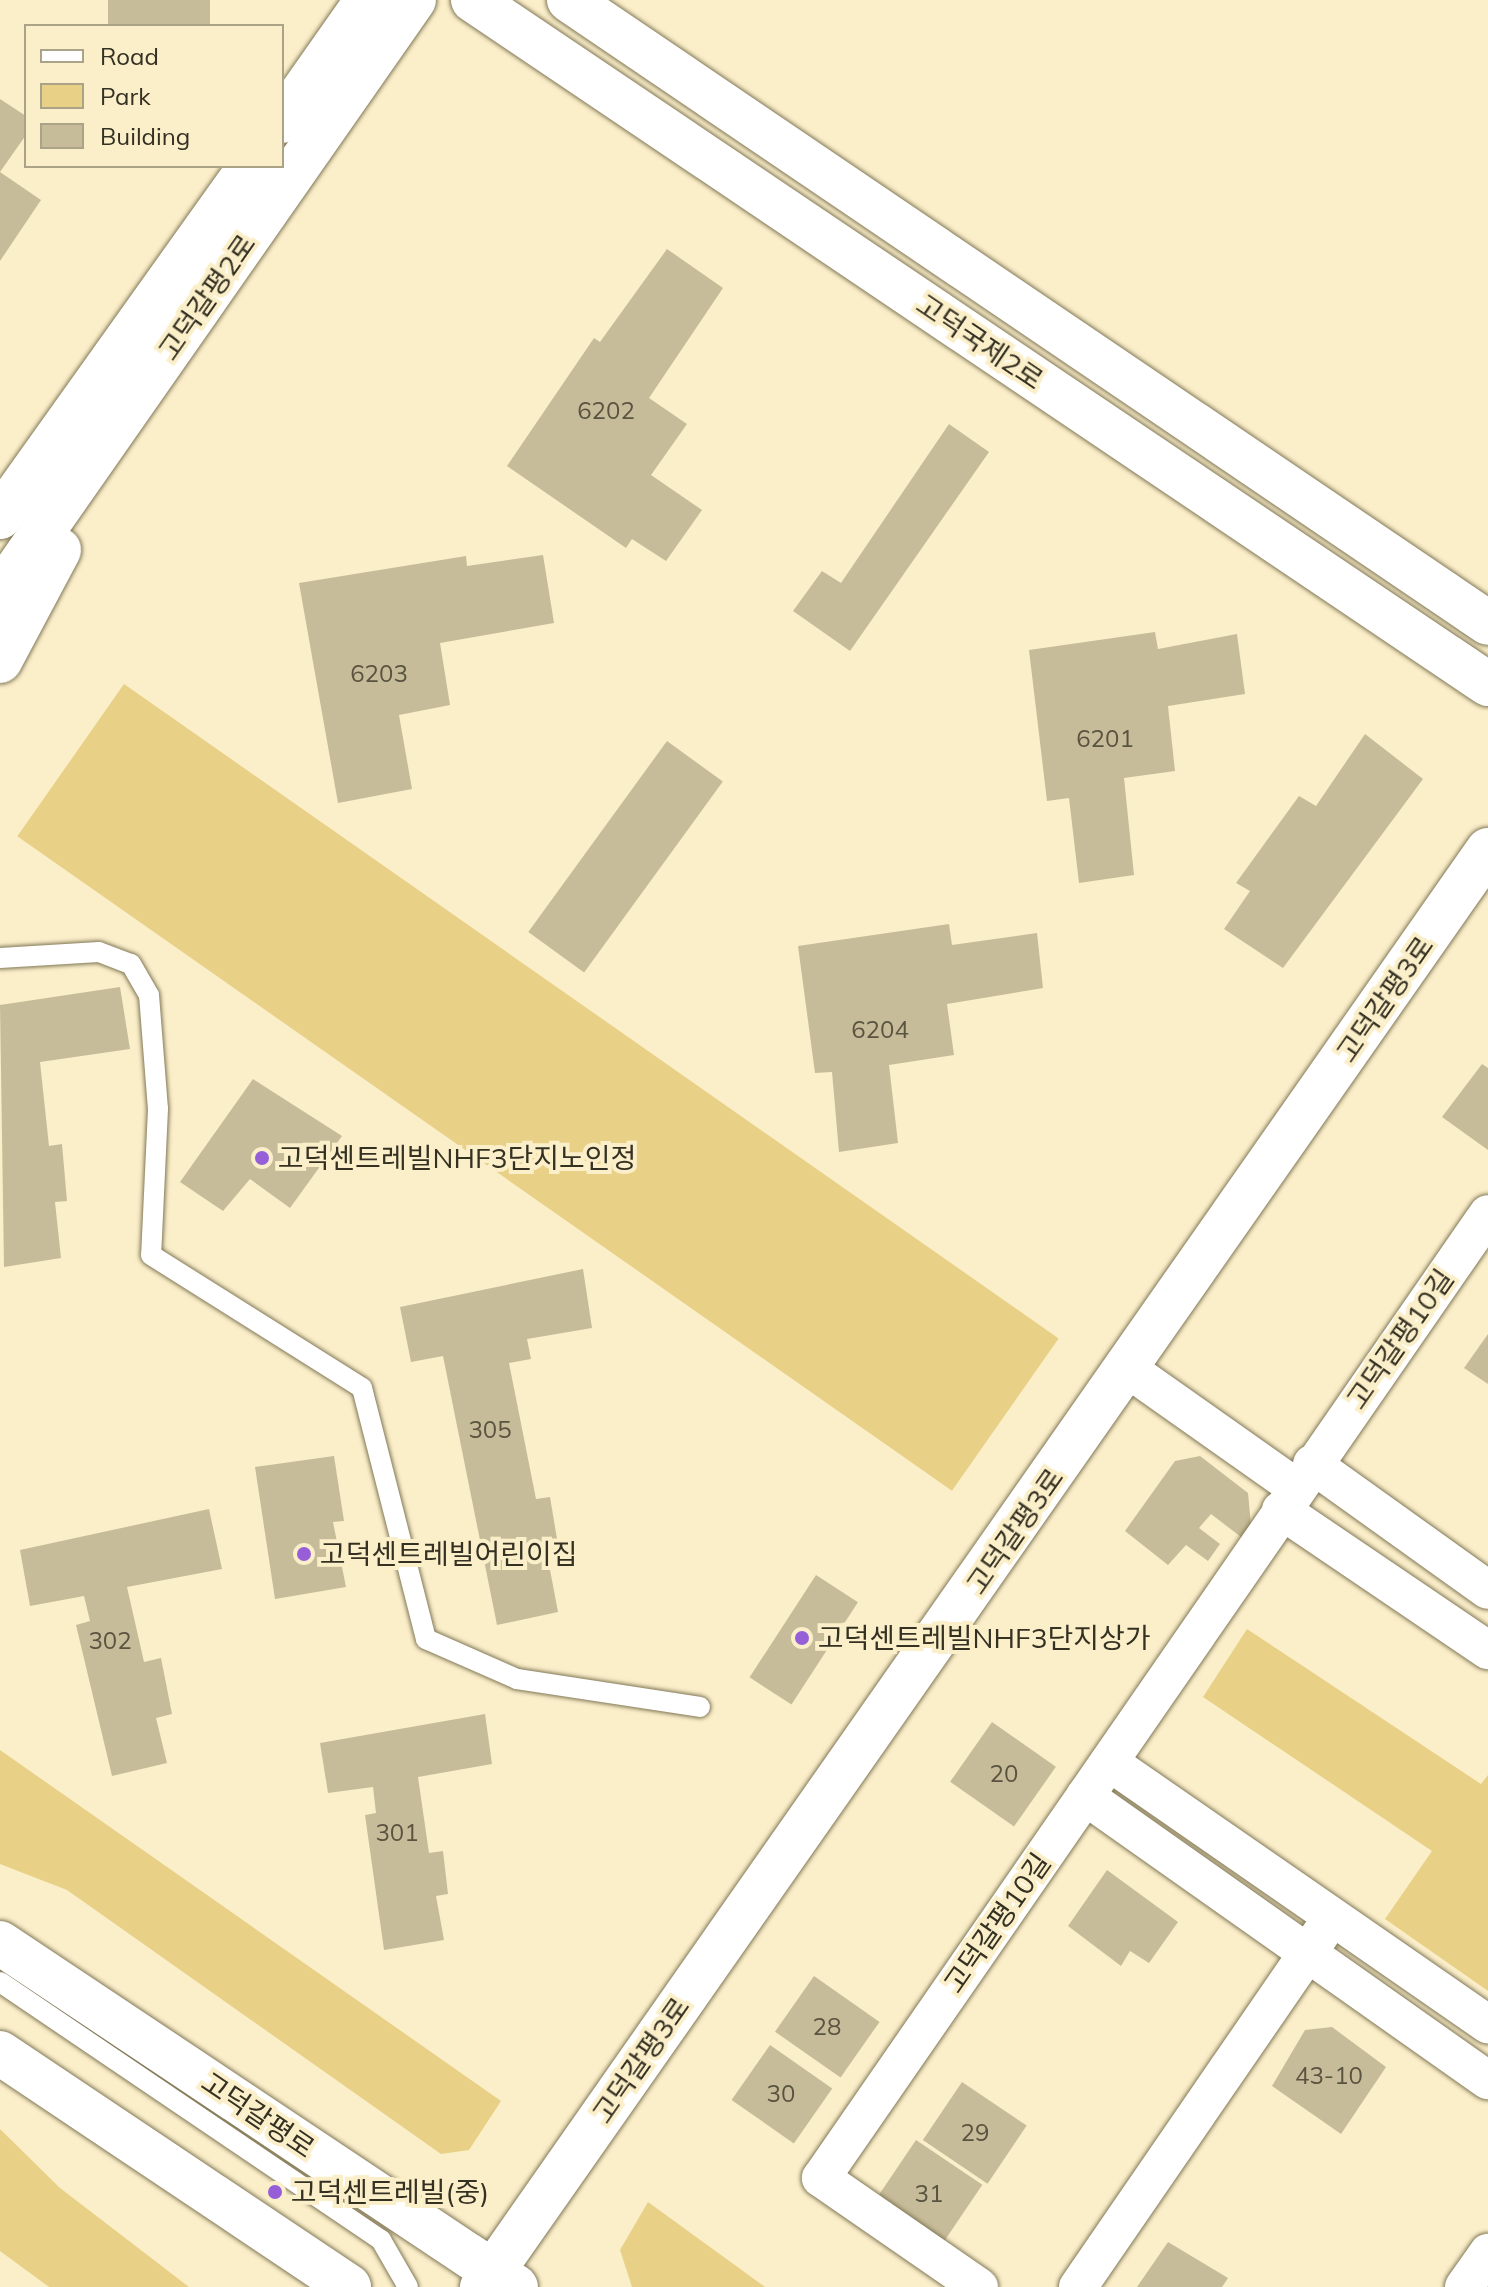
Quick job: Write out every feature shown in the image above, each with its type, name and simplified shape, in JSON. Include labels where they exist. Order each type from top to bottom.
[{"type":"street","points":[[284,118],[367,0]]},
{"type":"street","name":"고덕갈평2로","points":[[0,517],[134,366],[414,0]]},
{"type":"street","name":"고덕국제2로","points":[[473,0],[1488,684]]},
{"type":"street","name":"고덕국제2로","points":[[569,0],[1488,623]]},
{"type":"street","name":"고덕갈평2로","points":[[0,593],[249,168]]},
{"type":"street","points":[[0,478],[134,366]]},
{"type":"street","points":[[0,661],[134,366]]},
{"type":"street","name":"고덕갈평3로","points":[[498,2283],[1488,850]]},
{"type":"street","name":"고덕갈평10길","points":[[979,2287],[821,2178],[1488,1214]]},
{"type":"street","points":[[1128,1369],[1297,1487],[1488,1650]]},
{"type":"street","points":[[1297,1487],[1488,1590]]},
{"type":"street","points":[[1109,1762],[1488,2024]]},
{"type":"street","points":[[1085,1796],[1488,2080]]},
{"type":"street","points":[[1078,2287],[1333,1917]]},
{"type":"street","name":"고덕갈평로","points":[[0,1943],[498,2283]]},
{"type":"street","points":[[0,2053],[349,2287]]},
{"type":"street","points":[[1464,2287],[1488,2253]]},
{"type":"lane","points":[[0,958],[99,952],[131,964],[149,995],[158,1109],[151,1255],[362,1388],[426,1639],[517,1679],[700,1707]]},
{"type":"lane","points":[[0,1982],[381,2240],[408,2287]]},
{"type":"green space","points":[[124,684],[1059,1338],[952,1491],[17,836]]},
{"type":"green space","points":[[1247,1629],[1481,1784],[1488,1775],[1488,1991],[1385,1919],[1432,1851],[1203,1697]]},
{"type":"green space","points":[[0,1750],[501,2101],[469,2150],[441,2154],[67,1890],[0,1864]]},
{"type":"green space","points":[[0,2129],[60,2188],[189,2287],[49,2287],[0,2251]]},
{"type":"green space","points":[[648,2202],[765,2287],[632,2287],[620,2250]]},
{"type":"building","points":[[108,0],[210,0],[210,24],[108,24]]},
{"type":"building","points":[[0,99],[24,115],[24,138],[0,172]]},
{"type":"building","points":[[0,172],[41,200],[0,261]]},
{"type":"building","points":[[667,249],[723,288],[649,398],[687,424],[651,475],[702,510],[666,561],[632,539],[626,548],[507,466],[594,338],[600,342]]},
{"type":"building","points":[[949,424],[989,452],[850,651],[793,611],[822,571],[841,583]]},
{"type":"building","points":[[543,555],[554,623],[440,643],[450,705],[399,715],[412,789],[338,803],[299,583],[466,556],[467,566]]},
{"type":"building","points":[[1155,632],[1158,649],[1237,634],[1245,694],[1168,706],[1175,771],[1124,778],[1134,875],[1079,883],[1069,798],[1047,801],[1029,650]]},
{"type":"building","points":[[1365,734],[1423,779],[1283,968],[1224,929],[1250,891],[1236,883],[1299,796],[1316,806]]},
{"type":"building","points":[[667,741],[723,782],[584,972],[528,932]]},
{"type":"building","points":[[949,924],[952,945],[1037,933],[1043,988],[947,1004],[954,1055],[889,1065],[898,1143],[839,1152],[832,1072],[815,1073],[798,946]]},
{"type":"building","points":[[120,987],[130,1049],[40,1062],[49,1146],[62,1144],[67,1201],[55,1202],[61,1258],[4,1267],[0,1005]]},
{"type":"building","points":[[1482,1064],[1488,1068],[1488,1150],[1442,1117]]},
{"type":"building","name":"고덕센트레빌NHF3단지노인정","points":[[253,1079],[342,1136],[290,1208],[250,1179],[223,1211],[180,1182]]},
{"type":"building","points":[[583,1269],[592,1328],[527,1339],[531,1359],[509,1363],[536,1499],[550,1497],[559,1551],[547,1554],[558,1612],[497,1625],[443,1356],[411,1362],[400,1307]]},
{"type":"building","points":[[1488,1334],[1488,1384],[1464,1368]]},
{"type":"building","name":"고덕센트레빌어린이집","points":[[334,1456],[344,1521],[333,1522],[346,1587],[275,1599],[255,1467]]},
{"type":"building","points":[[1200,1456],[1248,1493],[1251,1525],[1241,1537],[1211,1514],[1199,1528],[1220,1544],[1208,1561],[1186,1545],[1168,1565],[1125,1531],[1175,1461]]},
{"type":"building","points":[[209,1509],[222,1569],[127,1587],[144,1662],[161,1658],[172,1714],[156,1718],[167,1763],[112,1776],[76,1625],[90,1621],[84,1596],[30,1606],[20,1550]]},
{"type":"building","name":"고덕센트레빌NHF3단지상가","points":[[816,1575],[858,1602],[791,1705],[750,1677]]},
{"type":"building","points":[[485,1714],[492,1764],[418,1777],[429,1853],[443,1851],[448,1894],[436,1896],[444,1940],[384,1950],[365,1815],[376,1813],[373,1787],[328,1793],[320,1743]]},
{"type":"building","points":[[992,1722],[1056,1767],[1014,1827],[950,1782]]},
{"type":"building","points":[[1107,1870],[1178,1922],[1149,1963],[1130,1951],[1121,1966],[1068,1926]]},
{"type":"building","points":[[814,1976],[880,2022],[841,2078],[775,2032]]},
{"type":"building","points":[[1332,2027],[1386,2067],[1341,2134],[1272,2086],[1305,2030]]},
{"type":"building","points":[[770,2045],[832,2089],[794,2143],[732,2100]]},
{"type":"building","points":[[962,2082],[1027,2126],[988,2184],[923,2140]]},
{"type":"building","points":[[916,2140],[982,2185],[941,2246],[875,2201]]},
{"type":"building","points":[[1168,2242],[1228,2278],[1222,2287],[1137,2287]]},
{"type":"place","name":"고덕센트레빌NHF3단지노인정","points":[[262,1158]]},
{"type":"place","name":"고덕센트레빌어린이집","points":[[304,1554]]},
{"type":"place","name":"고덕센트레빌NHF3단지상가","points":[[802,1638]]},
{"type":"place","name":"고덕센트레빌(중)","points":[[275,2192]]}]
